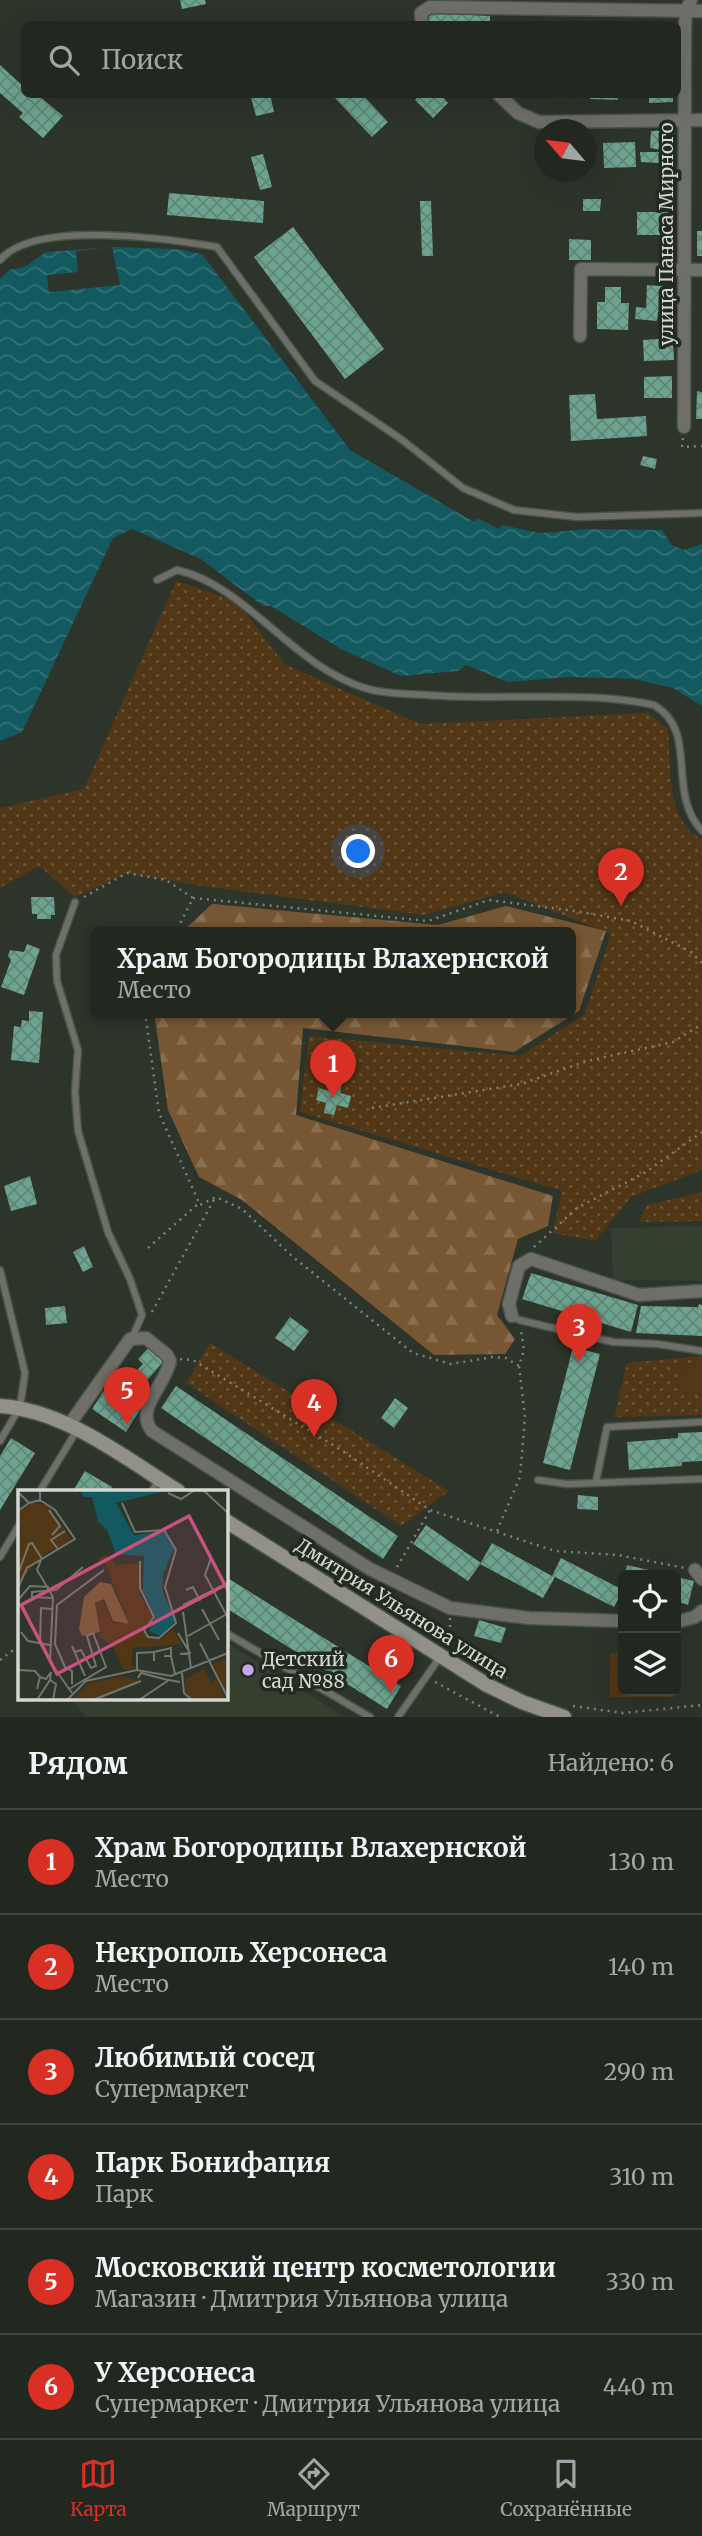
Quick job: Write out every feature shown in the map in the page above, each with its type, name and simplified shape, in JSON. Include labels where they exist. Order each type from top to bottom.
[{"type":"main road","points":[[0,1406],[20,1407],[73,1427],[156,1485],[174,1490]]},
{"type":"main road","name":"Дмитрия Ульянова улица","points":[[228,1522],[522,1702],[564,1710]]},
{"type":"street","points":[[422,21],[421,13],[430,6],[688,6],[702,11]]},
{"type":"street","name":"улица Панаса Мирного","points":[[684,428],[688,6]]},
{"type":"street","points":[[502,98],[518,113],[539,121],[702,120]]},
{"type":"street","points":[[580,336],[581,269],[702,270]]},
{"type":"street","points":[[516,1318],[509,1304],[519,1266],[531,1259],[639,1295],[702,1291]]},
{"type":"street","points":[[73,1427],[131,1339],[146,1338],[169,1358],[168,1368],[146,1410],[146,1421],[152,1431],[391,1580],[450,1608],[529,1618],[618,1621]]},
{"type":"street","points":[[681,1621],[702,1611]]},
{"type":"lane","points":[[0,260],[28,244],[65,236],[155,237],[217,247],[315,381],[401,439],[463,488],[514,510],[577,517],[702,513]]},
{"type":"lane","points":[[157,580],[177,570],[200,576],[232,596],[285,642],[316,664],[368,689],[468,698],[539,697],[654,705],[668,714],[678,729],[684,800],[691,817],[702,831]]},
{"type":"lane","points":[[75,902],[56,955],[57,981],[79,1050],[75,1091],[78,1131],[108,1232],[130,1279],[142,1315],[131,1339]]},
{"type":"lane","points":[[0,1270],[25,1373],[20,1407],[0,1441]]},
{"type":"lane","points":[[516,1318],[613,1342],[657,1344],[702,1351]]},
{"type":"lane","points":[[596,1482],[607,1427],[702,1422]]},
{"type":"lane","points":[[41,1490],[73,1427]]},
{"type":"lane","points":[[538,1480],[567,1484],[702,1479]]},
{"type":"lane","points":[[0,1557],[18,1527]]},
{"type":"lane","points":[[228,1634],[370,1717]]},
{"type":"lane","points":[[398,1717],[447,1654]]},
{"type":"path","points":[[684,428],[682,447],[702,446]]},
{"type":"path","points":[[75,902],[127,873],[166,880],[193,898],[428,921],[489,900],[631,921],[691,952],[702,963]]},
{"type":"path","points":[[178,927],[193,898]]},
{"type":"path","points":[[146,1018],[159,1113],[200,1203]]},
{"type":"path","points":[[372,1108],[521,1084],[587,1061],[673,1042],[702,1024]]},
{"type":"path","points":[[524,1261],[537,1243],[577,1208],[646,1172],[702,1132]]},
{"type":"path","points":[[166,1289],[216,1197]]},
{"type":"path","points":[[148,1248],[200,1203],[216,1197],[242,1209],[293,1257],[414,1353],[451,1364],[493,1357],[506,1358],[519,1366]]},
{"type":"path","points":[[497,1532],[520,1477],[525,1417],[519,1366],[524,1350],[516,1318]]},
{"type":"path","points":[[169,1358],[193,1360],[341,1450],[430,1510],[555,1551],[618,1555],[699,1575]]},
{"type":"path","points":[[391,1580],[430,1510]]},
{"type":"path","points":[[450,1608],[447,1654],[513,1682]]},
{"type":"path","points":[[0,1660],[18,1647]]},
{"type":"path","points":[[428,1678],[500,1717]]},
{"type":"path","points":[[564,1710],[623,1713],[702,1705]]},
{"type":"path","points":[[483,1708],[491,1717]]},
{"type":"shaded area","points":[[176,581],[237,601],[284,664],[420,724],[648,713],[668,729],[670,775],[676,806],[690,831],[702,839],[702,1170],[631,1197],[595,1241],[553,1233],[562,1191],[300,1112],[309,1036],[520,1056],[585,1014],[611,934],[505,892],[424,915],[195,885],[128,873],[75,897],[39,866],[0,888],[0,808],[84,789]]},
{"type":"shaded area","points":[[702,1192],[702,1221],[639,1222],[647,1205]]},
{"type":"shaded area","points":[[702,1226],[702,1281],[613,1280],[611,1228]]},
{"type":"shaded area","points":[[210,1343],[449,1491],[401,1526],[186,1383]]},
{"type":"shaded area","points":[[702,1356],[702,1415],[614,1417],[627,1363]]},
{"type":"shaded area","points":[[681,1364],[702,1365],[702,1393],[679,1392]]},
{"type":"shaded area","name":"Детский сад №88","points":[[228,1643],[345,1717],[86,1717],[73,1701],[228,1700]]},
{"type":"shaded area","points":[[610,1653],[618,1653],[618,1696],[676,1696],[676,1697],[610,1697]]},
{"type":"green space","points":[[212,904],[438,925],[506,906],[606,931],[579,1011],[576,1013],[576,927],[187,927]]},
{"type":"green space","points":[[155,1018],[568,1018],[514,1052],[303,1028],[296,1115],[553,1196],[548,1226],[518,1239],[497,1315],[515,1339],[505,1354],[434,1355],[242,1200],[199,1177],[168,1110]]},
{"type":"water","points":[[112,247],[177,249],[202,254],[350,450],[474,522],[477,518],[499,529],[502,525],[540,533],[589,529],[662,530],[672,545],[684,550],[702,544],[702,706],[673,688],[634,679],[570,677],[508,682],[466,665],[458,671],[401,676],[341,649],[271,606],[263,606],[201,559],[132,529],[113,538],[22,732],[0,741],[0,279],[9,270],[24,267],[46,252]]},
{"type":"pier","points":[[112,247],[120,285],[49,292],[47,275],[78,272],[76,251]]},
{"type":"building","points":[[180,0],[205,0],[206,4],[182,9]]},
{"type":"building","points":[[429,13],[490,16],[490,21],[428,21]]},
{"type":"building","points":[[0,65],[21,84],[21,98],[42,98],[63,116],[43,138],[19,117],[23,113],[0,93]]},
{"type":"building","points":[[251,98],[271,98],[274,112],[256,116]]},
{"type":"building","points":[[335,98],[366,98],[388,122],[372,137]]},
{"type":"building","points":[[444,98],[448,103],[433,118],[415,100]]},
{"type":"building","points":[[618,98],[618,100],[590,99]]},
{"type":"building","points":[[649,98],[673,98],[673,102],[649,103]]},
{"type":"building","points":[[675,130],[674,164],[641,162],[640,152],[674,152],[650,148],[651,131]]},
{"type":"building","points":[[635,142],[636,167],[604,168],[603,143]]},
{"type":"building","points":[[263,154],[272,187],[260,190],[251,157]]},
{"type":"building","points":[[169,193],[264,201],[263,223],[167,215]]},
{"type":"building","points":[[583,199],[601,199],[600,211],[583,211]]},
{"type":"building","points":[[420,201],[431,201],[433,256],[422,256]]},
{"type":"building","points":[[637,212],[668,212],[668,235],[637,235]]},
{"type":"building","points":[[293,227],[384,349],[345,379],[254,257]]},
{"type":"building","points":[[697,231],[702,231],[702,256],[697,256]]},
{"type":"building","points":[[569,239],[591,240],[591,260],[569,260]]},
{"type":"building","points":[[647,285],[674,287],[675,313],[658,312],[657,321],[635,319],[636,307],[646,308]]},
{"type":"building","points":[[605,287],[621,287],[621,303],[629,303],[628,330],[597,329],[597,302],[605,302]]},
{"type":"building","points":[[673,338],[674,360],[644,361],[643,340]]},
{"type":"building","points":[[672,376],[672,398],[644,398],[644,377]]},
{"type":"building","points":[[697,391],[702,392],[702,419],[696,419]]},
{"type":"building","points":[[595,394],[597,419],[646,416],[647,436],[571,441],[569,395]]},
{"type":"building","points":[[643,456],[657,459],[655,469],[640,465]]},
{"type":"building","points":[[31,897],[54,897],[55,915],[51,915],[51,919],[37,919],[37,914],[32,914]]},
{"type":"building","points":[[27,944],[40,949],[24,995],[1,987],[11,960],[8,956],[10,950],[24,952]]},
{"type":"building","points":[[29,1011],[43,1012],[39,1063],[11,1060],[14,1026],[21,1027],[22,1020],[29,1021]]},
{"type":"building","points":[[332,1080],[342,1083],[340,1093],[351,1096],[348,1108],[337,1105],[334,1115],[324,1113],[326,1103],[316,1100],[319,1088],[329,1091]]},
{"type":"building","points":[[30,1176],[37,1204],[11,1211],[4,1186]]},
{"type":"building","points":[[84,1246],[93,1267],[83,1272],[73,1252]]},
{"type":"building","points":[[531,1273],[638,1305],[631,1332],[522,1299]]},
{"type":"building","points":[[699,1304],[702,1305],[702,1336],[636,1333],[641,1306],[697,1307],[697,1310]]},
{"type":"building","points":[[65,1306],[67,1323],[46,1325],[45,1308]]},
{"type":"building","points":[[290,1317],[309,1331],[294,1351],[275,1338]]},
{"type":"building","points":[[150,1346],[165,1360],[143,1385],[132,1375],[143,1364],[138,1359]]},
{"type":"building","points":[[573,1347],[600,1354],[570,1470],[543,1463]]},
{"type":"building","points":[[116,1372],[150,1394],[126,1432],[92,1409]]},
{"type":"building","points":[[176,1386],[398,1536],[383,1559],[161,1408]]},
{"type":"building","points":[[395,1398],[408,1408],[394,1428],[381,1418]]},
{"type":"building","points":[[702,1432],[702,1461],[682,1462],[682,1466],[629,1470],[627,1442],[678,1438],[678,1433]]},
{"type":"building","points":[[11,1438],[35,1453],[0,1510],[0,1456]]},
{"type":"building","points":[[85,1471],[112,1487],[110,1490],[74,1490]]},
{"type":"building","points":[[578,1495],[598,1497],[598,1510],[577,1509]]},
{"type":"building","points":[[426,1525],[481,1563],[468,1581],[413,1544]]},
{"type":"building","points":[[492,1543],[552,1576],[561,1558],[618,1587],[618,1599],[614,1607],[555,1577],[543,1598],[480,1564]]},
{"type":"building","points":[[627,1565],[649,1570],[626,1570]]},
{"type":"building","points":[[228,1578],[401,1686],[387,1709],[228,1609]]},
{"type":"building","points":[[681,1578],[694,1581],[688,1605],[681,1603]]},
{"type":"building","points":[[479,1620],[506,1628],[501,1643],[474,1636]]},
{"type":"place","name":"Некрополь Херсонеса","points":[[621,906]]},
{"type":"place","name":"Храм Богородицы Влахернской","points":[[333,1098]]},
{"type":"place","name":"Любимый сосед","points":[[579,1362]]},
{"type":"place","name":"Московский центр косметологии","points":[[127,1425]]},
{"type":"place","name":"Парк Бонифация","points":[[314,1437]]},
{"type":"place","name":"Детский сад №88","points":[[248,1670]]},
{"type":"place","name":"У Херсонеса","points":[[391,1693]]}]
